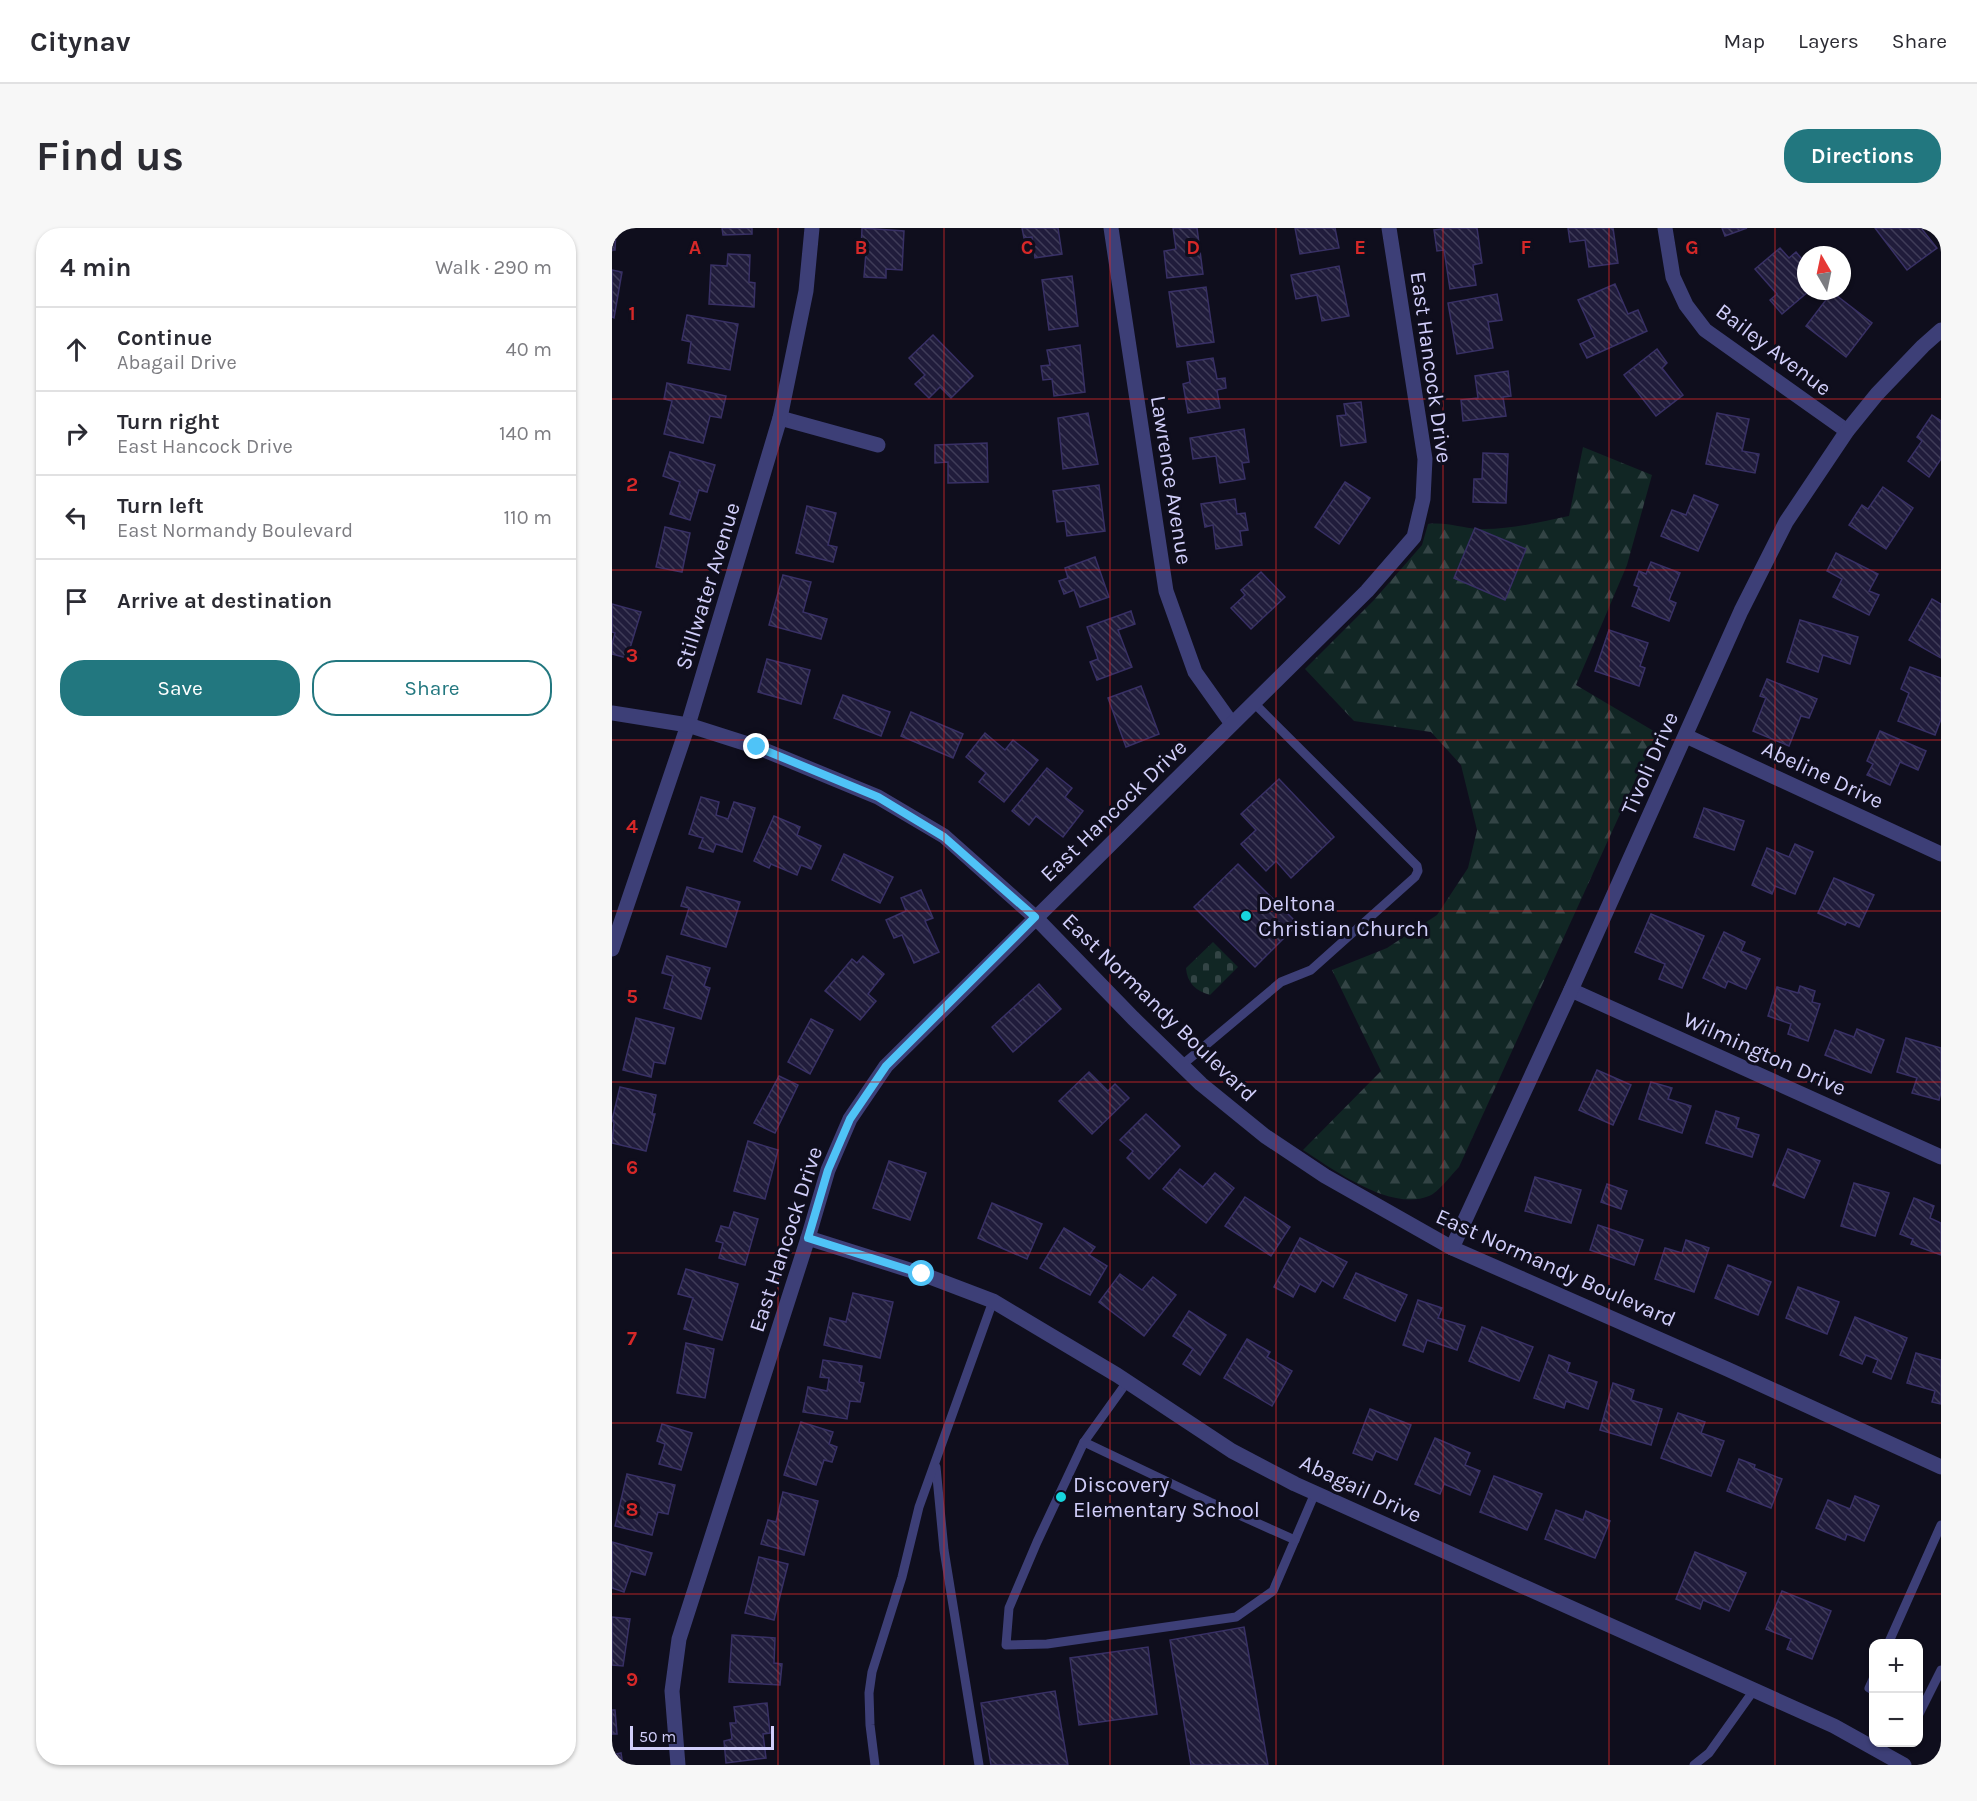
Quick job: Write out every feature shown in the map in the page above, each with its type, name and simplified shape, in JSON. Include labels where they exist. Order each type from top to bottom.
[{"type":"street","name":"Stillwater Avenue","points":[[612,950],[688,725],[780,418],[806,291],[812,228]]},
{"type":"street","name":"Lawrence Avenue","points":[[1111,228],[1167,591],[1195,672],[1232,724]]},
{"type":"street","name":"East Hancock Drive","points":[[678,1765],[672,1691],[678,1639],[828,1170],[850,1119],[886,1066],[1367,591],[1414,537],[1423,499],[1425,459],[1389,228]]},
{"type":"street","name":"Bailey Avenue","points":[[1665,228],[1673,277],[1686,305],[1705,330],[1847,431]]},
{"type":"street","name":"Tivoli Drive","points":[[1452,1248],[1741,611],[1786,522],[1847,431],[1877,394],[1941,330]]},
{"type":"street","points":[[780,418],[878,445]]},
{"type":"street","name":"East Normandy Boulevard","points":[[612,713],[688,725],[757,747],[878,797],[944,837],[1035,917],[1210,1092],[1265,1136],[1325,1176],[1452,1248],[1727,1369],[1941,1467]]},
{"type":"street","name":"Abeline Drive","points":[[1686,736],[1940,850]]},
{"type":"street","name":"Wilmington Drive","points":[[1571,990],[1941,1157]]},
{"type":"street","name":"Abagail Drive","points":[[808,1238],[922,1274],[993,1301],[1127,1382],[1232,1450],[1315,1493],[1834,1726],[1904,1765]]},
{"type":"lane","points":[[1182,1065],[1281,982],[1311,970],[1415,877],[1418,871],[1417,866],[1254,704]]},
{"type":"lane","points":[[875,1765],[870,1725],[869,1693],[872,1671],[902,1577],[919,1506],[993,1301]]},
{"type":"lane","points":[[1127,1382],[1084,1442],[1009,1608],[1006,1645],[1047,1644],[1236,1617],[1273,1592],[1315,1493]]},
{"type":"lane","points":[[1084,1442],[1295,1540]]},
{"type":"lane","points":[[935,1464],[944,1550],[979,1765]]},
{"type":"lane","points":[[1890,1639],[1941,1525]]},
{"type":"lane","points":[[1923,1706],[1941,1670]]},
{"type":"lane","points":[[1694,1765],[1709,1753],[1754,1690]]},
{"type":"green space","points":[[1583,447],[1652,475],[1627,565],[1576,685],[1657,733],[1459,1167],[1441,1187],[1429,1196],[1414,1199],[1381,1194],[1346,1178],[1303,1150],[1381,1071],[1332,970],[1387,948],[1437,915],[1468,868],[1477,830],[1461,765],[1431,732],[1354,721],[1305,669],[1374,600],[1422,545],[1428,524],[1490,529],[1569,516]]},
{"type":"green space","points":[[1213,942],[1238,967],[1210,995],[1193,986],[1186,968]]},
{"type":"building","points":[[612,228],[616,228],[615,250],[612,250]]},
{"type":"building","points":[[722,228],[752,228],[752,234],[723,235]]},
{"type":"building","points":[[862,228],[904,231],[902,270],[886,269],[886,278],[864,277],[866,252],[861,252]]},
{"type":"building","points":[[1022,228],[1058,228],[1062,254],[1035,258],[1032,237],[1024,238]]},
{"type":"building","points":[[1173,228],[1197,228],[1203,274],[1167,278],[1164,251],[1176,249]]},
{"type":"building","points":[[1295,228],[1335,228],[1339,248],[1300,254]]},
{"type":"building","points":[[1477,228],[1482,263],[1473,265],[1476,285],[1450,289],[1444,250],[1437,251],[1434,230]]},
{"type":"building","points":[[1568,228],[1613,228],[1618,263],[1589,267],[1585,240],[1570,242]]},
{"type":"building","points":[[1722,228],[1747,228],[1725,236]]},
{"type":"building","points":[[1875,228],[1921,228],[1937,248],[1907,270]]},
{"type":"building","points":[[1780,248],[1789,258],[1796,252],[1798,300],[1782,314],[1770,300],[1777,294],[1755,269]]},
{"type":"building","points":[[728,254],[750,255],[749,282],[755,283],[754,307],[709,304],[711,265],[727,266]]},
{"type":"building","points":[[1339,266],[1349,316],[1322,321],[1317,295],[1296,299],[1291,275]]},
{"type":"building","points":[[612,270],[622,272],[614,318],[612,317]]},
{"type":"building","points":[[1072,276],[1078,326],[1049,330],[1042,280]]},
{"type":"building","points":[[1615,284],[1628,314],[1638,310],[1647,331],[1587,358],[1580,344],[1595,337],[1578,300]]},
{"type":"building","points":[[1206,287],[1214,342],[1177,347],[1169,292]]},
{"type":"building","points":[[1497,294],[1502,320],[1488,322],[1493,348],[1457,354],[1448,303]]},
{"type":"building","points":[[1826,300],[1842,300],[1872,323],[1846,357],[1806,326]]},
{"type":"building","points":[[687,315],[738,324],[730,370],[688,363],[691,342],[682,340]]},
{"type":"building","points":[[933,335],[973,376],[951,398],[940,387],[929,398],[915,384],[925,375],[909,358]]},
{"type":"building","points":[[1080,345],[1085,392],[1054,396],[1052,379],[1043,380],[1041,366],[1050,365],[1047,350]]},
{"type":"building","points":[[1657,349],[1667,363],[1662,368],[1683,395],[1656,416],[1624,375]]},
{"type":"building","points":[[1213,358],[1217,379],[1225,378],[1226,388],[1217,390],[1220,408],[1188,413],[1183,384],[1190,382],[1187,362]]},
{"type":"building","points":[[1508,371],[1511,396],[1503,397],[1506,416],[1463,421],[1461,400],[1478,398],[1475,376]]},
{"type":"building","points":[[667,383],[726,396],[721,418],[710,416],[703,443],[664,434],[672,401],[664,399]]},
{"type":"building","points":[[1361,402],[1366,442],[1341,446],[1337,416],[1346,415],[1344,404]]},
{"type":"building","points":[[1088,413],[1098,464],[1063,469],[1058,418]]},
{"type":"building","points":[[1717,413],[1749,419],[1742,451],[1759,454],[1755,473],[1706,464]]},
{"type":"building","points":[[1932,415],[1941,421],[1941,459],[1929,477],[1908,461],[1922,441],[1917,437]]},
{"type":"building","points":[[1244,429],[1249,462],[1242,463],[1245,479],[1220,483],[1216,456],[1193,459],[1190,438]]},
{"type":"building","points":[[987,443],[988,482],[948,483],[948,462],[935,463],[935,445]]},
{"type":"building","points":[[670,452],[715,465],[707,492],[699,490],[690,520],[670,514],[680,482],[663,476]]},
{"type":"building","points":[[1483,453],[1508,454],[1506,503],[1473,502],[1474,479],[1482,479]]},
{"type":"building","points":[[1345,482],[1370,498],[1339,544],[1315,527]]},
{"type":"building","points":[[1099,485],[1105,531],[1067,536],[1065,521],[1057,522],[1053,491]]},
{"type":"building","points":[[1883,487],[1913,508],[1886,549],[1849,525],[1862,505],[1868,509]]},
{"type":"building","points":[[1694,495],[1718,505],[1698,551],[1661,536],[1672,510],[1686,515]]},
{"type":"building","points":[[1235,499],[1237,514],[1245,513],[1248,530],[1240,531],[1242,545],[1216,549],[1213,525],[1205,527],[1201,504]]},
{"type":"building","points":[[807,506],[836,513],[828,545],[837,547],[833,562],[796,553]]},
{"type":"building","points":[[665,527],[690,533],[682,572],[656,567]]},
{"type":"building","points":[[1475,528],[1526,549],[1505,600],[1454,578]]},
{"type":"building","points":[[1836,553],[1878,574],[1869,591],[1879,595],[1869,615],[1833,597],[1842,579],[1827,571]]},
{"type":"building","points":[[1095,557],[1109,597],[1080,607],[1074,590],[1064,594],[1059,581],[1068,578],[1065,568]]},
{"type":"building","points":[[1651,562],[1680,573],[1669,600],[1676,603],[1669,621],[1632,606],[1639,587],[1634,585],[1639,571],[1646,574]]},
{"type":"building","points":[[1261,572],[1285,597],[1251,629],[1231,608],[1245,595],[1241,590]]},
{"type":"building","points":[[783,575],[811,582],[803,612],[827,619],[821,639],[769,625]]},
{"type":"building","points":[[1932,599],[1941,604],[1941,658],[1909,640]]},
{"type":"building","points":[[612,604],[641,612],[627,658],[612,654],[615,633],[612,632]]},
{"type":"building","points":[[1131,611],[1135,624],[1118,630],[1132,667],[1097,680],[1090,662],[1098,659],[1087,627]]},
{"type":"building","points":[[1800,620],[1858,637],[1850,664],[1823,655],[1818,672],[1787,662]]},
{"type":"building","points":[[1609,630],[1648,643],[1640,666],[1645,668],[1639,686],[1595,671]]},
{"type":"building","points":[[767,659],[810,670],[801,704],[758,692]]},
{"type":"building","points":[[1910,667],[1941,678],[1941,719],[1935,735],[1898,721],[1909,693],[1901,689]]},
{"type":"building","points":[[1767,679],[1817,699],[1809,718],[1801,716],[1789,746],[1753,731],[1766,698],[1760,696]]},
{"type":"building","points":[[1141,686],[1159,734],[1126,747],[1108,698]]},
{"type":"building","points":[[843,695],[890,712],[881,736],[834,718]]},
{"type":"building","points":[[911,712],[963,734],[953,758],[901,736]]},
{"type":"building","points":[[1880,731],[1926,751],[1918,770],[1900,762],[1890,785],[1867,775],[1873,764],[1867,761]]},
{"type":"building","points":[[985,733],[1005,750],[1013,740],[1038,760],[1004,802],[979,782],[986,773],[966,757]]},
{"type":"building","points":[[1047,768],[1072,788],[1065,797],[1083,811],[1063,837],[1036,816],[1029,825],[1012,811]]},
{"type":"building","points":[[1279,779],[1334,837],[1291,878],[1276,861],[1266,871],[1241,844],[1256,830],[1241,814]]},
{"type":"building","points":[[701,797],[719,802],[716,815],[728,819],[734,802],[755,808],[742,852],[716,844],[713,852],[699,848],[703,838],[689,834]]},
{"type":"building","points":[[1704,808],[1744,821],[1734,850],[1694,837]]},
{"type":"building","points":[[774,816],[800,827],[797,835],[821,846],[811,869],[801,865],[797,875],[771,864],[769,868],[754,861]]},
{"type":"building","points":[[1795,844],[1813,852],[1795,894],[1775,886],[1772,894],[1752,885],[1767,848],[1789,857]]},
{"type":"building","points":[[844,854],[893,877],[880,903],[832,880]]},
{"type":"building","name":"Deltona Christian Church","points":[[1238,864],[1298,924],[1255,967],[1194,907]]},
{"type":"building","points":[[1834,878],[1874,895],[1859,927],[1847,922],[1845,925],[1818,913]]},
{"type":"building","points":[[687,887],[740,902],[726,947],[681,934],[689,908],[681,906]]},
{"type":"building","points":[[921,890],[933,918],[925,921],[939,952],[914,963],[902,935],[894,938],[886,920],[906,911],[901,898]]},
{"type":"building","points":[[1651,914],[1704,936],[1682,988],[1659,979],[1665,964],[1635,952]]},
{"type":"building","points":[[1724,932],[1745,942],[1741,951],[1760,959],[1746,989],[1728,981],[1725,988],[1703,978]]},
{"type":"building","points":[[667,956],[710,968],[704,986],[710,988],[701,1019],[664,1008],[673,976],[662,973]]},
{"type":"building","points":[[863,956],[884,974],[868,994],[876,1001],[860,1020],[825,991],[852,959],[857,963]]},
{"type":"building","points":[[1039,984],[1061,1009],[1013,1052],[992,1027]]},
{"type":"building","points":[[1800,986],[1815,991],[1812,1002],[1820,1004],[1808,1041],[1788,1034],[1791,1024],[1768,1016],[1777,987],[1798,993]]},
{"type":"building","points":[[636,1018],[674,1028],[665,1064],[654,1062],[651,1077],[623,1070]]},
{"type":"building","points":[[811,1019],[833,1030],[810,1074],[788,1062]]},
{"type":"building","points":[[1857,1029],[1884,1040],[1871,1073],[1825,1055],[1835,1030],[1854,1037]]},
{"type":"building","points":[[1906,1038],[1941,1048],[1939,1100],[1912,1093],[1917,1078],[1897,1072]]},
{"type":"building","points":[[1597,1070],[1631,1085],[1613,1125],[1579,1110]]},
{"type":"building","points":[[1089,1072],[1108,1091],[1115,1084],[1129,1098],[1092,1134],[1059,1101]]},
{"type":"building","points":[[779,1076],[798,1085],[775,1133],[754,1123]]},
{"type":"building","points":[[1651,1082],[1672,1088],[1668,1099],[1691,1106],[1682,1133],[1639,1119]]},
{"type":"building","points":[[620,1087],[656,1095],[652,1114],[655,1114],[646,1151],[612,1143],[614,1123],[612,1120]]},
{"type":"building","points":[[1716,1111],[1739,1118],[1736,1128],[1759,1135],[1752,1157],[1706,1143]]},
{"type":"building","points":[[1146,1114],[1180,1146],[1149,1179],[1127,1158],[1133,1151],[1120,1140]]},
{"type":"building","points":[[748,1141],[778,1150],[765,1199],[734,1191]]},
{"type":"building","points":[[1788,1149],[1820,1161],[1804,1198],[1773,1185]]},
{"type":"building","points":[[889,1161],[926,1173],[910,1220],[873,1208]]},
{"type":"building","points":[[1180,1169],[1203,1187],[1215,1173],[1234,1188],[1206,1223],[1163,1189]]},
{"type":"building","points":[[1535,1177],[1581,1190],[1571,1223],[1525,1211]]},
{"type":"building","points":[[1854,1183],[1889,1193],[1875,1236],[1841,1226]]},
{"type":"building","points":[[1607,1184],[1627,1191],[1621,1209],[1601,1202]]},
{"type":"building","points":[[1245,1197],[1290,1227],[1271,1256],[1225,1226]]},
{"type":"building","points":[[1914,1198],[1934,1206],[1930,1218],[1941,1223],[1941,1255],[1911,1244],[1913,1239],[1900,1234]]},
{"type":"building","points":[[992,1203],[1042,1224],[1027,1259],[978,1238]]},
{"type":"building","points":[[734,1212],[758,1219],[745,1265],[719,1258],[723,1243],[716,1241],[721,1226],[729,1228]]},
{"type":"building","points":[[1598,1225],[1643,1240],[1634,1265],[1590,1250]]},
{"type":"building","points":[[1064,1228],[1095,1247],[1089,1255],[1107,1266],[1090,1295],[1040,1268]]},
{"type":"building","points":[[1300,1238],[1347,1262],[1333,1287],[1322,1280],[1315,1292],[1300,1284],[1293,1297],[1274,1287]]},
{"type":"building","points":[[1686,1240],[1709,1248],[1694,1292],[1655,1279],[1665,1248],[1682,1253]]},
{"type":"building","points":[[1728,1265],[1771,1282],[1758,1315],[1715,1298]]},
{"type":"building","points":[[686,1269],[738,1284],[722,1340],[684,1329],[693,1298],[678,1294]]},
{"type":"building","points":[[1356,1273],[1407,1295],[1395,1321],[1344,1298]]},
{"type":"building","points":[[1120,1274],[1142,1290],[1153,1277],[1176,1295],[1144,1336],[1099,1302]]},
{"type":"building","points":[[1798,1287],[1839,1302],[1827,1334],[1786,1318]]},
{"type":"building","points":[[853,1293],[893,1302],[880,1358],[824,1345],[830,1318],[846,1322]]},
{"type":"building","points":[[1418,1300],[1442,1308],[1438,1318],[1465,1326],[1457,1350],[1427,1340],[1423,1352],[1403,1345]]},
{"type":"building","points":[[1189,1311],[1226,1335],[1200,1375],[1183,1364],[1193,1349],[1173,1336]]},
{"type":"building","points":[[1855,1317],[1907,1338],[1891,1379],[1873,1372],[1878,1360],[1866,1355],[1862,1364],[1840,1355]]},
{"type":"building","points":[[1482,1327],[1533,1347],[1519,1381],[1469,1361]]},
{"type":"building","points":[[1247,1339],[1270,1352],[1267,1357],[1292,1371],[1272,1406],[1224,1378]]},
{"type":"building","points":[[686,1343],[714,1349],[705,1398],[677,1393]]},
{"type":"building","points":[[1916,1353],[1941,1360],[1941,1404],[1932,1402],[1935,1391],[1907,1383]]},
{"type":"building","points":[[1549,1355],[1570,1363],[1567,1372],[1597,1382],[1588,1409],[1566,1401],[1564,1408],[1534,1398]]},
{"type":"building","points":[[823,1360],[862,1366],[859,1382],[864,1383],[860,1402],[850,1401],[847,1419],[803,1412],[808,1387],[827,1391],[829,1378],[820,1377]]},
{"type":"building","points":[[1613,1383],[1634,1390],[1631,1400],[1662,1409],[1651,1445],[1600,1430]]},
{"type":"building","points":[[1370,1409],[1411,1425],[1397,1460],[1376,1451],[1372,1460],[1353,1453]]},
{"type":"building","points":[[1678,1413],[1705,1422],[1701,1433],[1724,1441],[1711,1476],[1661,1458]]},
{"type":"building","points":[[801,1422],[833,1432],[829,1444],[837,1447],[832,1462],[824,1460],[816,1485],[784,1475]]},
{"type":"building","points":[[662,1424],[692,1433],[681,1470],[659,1464],[665,1444],[657,1441]]},
{"type":"building","points":[[1435,1438],[1470,1453],[1465,1465],[1480,1471],[1470,1495],[1444,1484],[1440,1494],[1415,1484]]},
{"type":"building","points":[[1739,1459],[1755,1465],[1754,1468],[1782,1479],[1771,1508],[1727,1491]]},
{"type":"building","points":[[627,1474],[675,1485],[668,1514],[658,1512],[652,1535],[615,1526]]},
{"type":"building","points":[[1494,1476],[1542,1494],[1527,1530],[1480,1512]]},
{"type":"building","points":[[783,1492],[818,1501],[804,1555],[761,1544],[768,1520],[776,1522]]},
{"type":"building","points":[[1855,1496],[1879,1506],[1864,1541],[1847,1534],[1845,1540],[1816,1528],[1828,1500],[1850,1509]]},
{"type":"building","points":[[1556,1510],[1583,1520],[1586,1511],[1610,1521],[1595,1558],[1545,1539]]},
{"type":"building","points":[[612,1542],[652,1553],[645,1575],[631,1571],[624,1592],[612,1588]]},
{"type":"building","points":[[1695,1552],[1746,1573],[1729,1611],[1703,1600],[1700,1609],[1676,1599]]},
{"type":"building","points":[[759,1557],[788,1564],[774,1620],[745,1613]]},
{"type":"building","points":[[1782,1591],[1831,1611],[1812,1659],[1787,1649],[1791,1639],[1766,1629]]},
{"type":"building","points":[[612,1617],[630,1619],[623,1666],[612,1665]]},
{"type":"building","points":[[1244,1627],[1268,1765],[1191,1765],[1170,1640]]},
{"type":"building","points":[[732,1635],[775,1638],[774,1663],[782,1664],[780,1685],[729,1682]]},
{"type":"building","points":[[1148,1647],[1157,1714],[1079,1725],[1070,1658]]},
{"type":"building","points":[[1055,1691],[1068,1765],[991,1765],[981,1703]]},
{"type":"building","points":[[767,1703],[770,1733],[763,1734],[766,1758],[726,1763],[724,1741],[732,1739],[730,1723],[736,1723],[734,1707]]},
{"type":"building","points":[[612,1710],[615,1710],[617,1734],[612,1734]]},
{"type":"building","points":[[621,1753],[623,1765],[612,1765],[612,1755]]},
{"type":"place","name":"Deltona Christian Church","points":[[1246,916]]},
{"type":"place","name":"Discovery Elementary School","points":[[1061,1497]]},
{"type":"route","points":[[757,747],[878,797],[944,837],[1035,917],[886,1066],[850,1119],[828,1170],[808,1238],[922,1274]]}]
